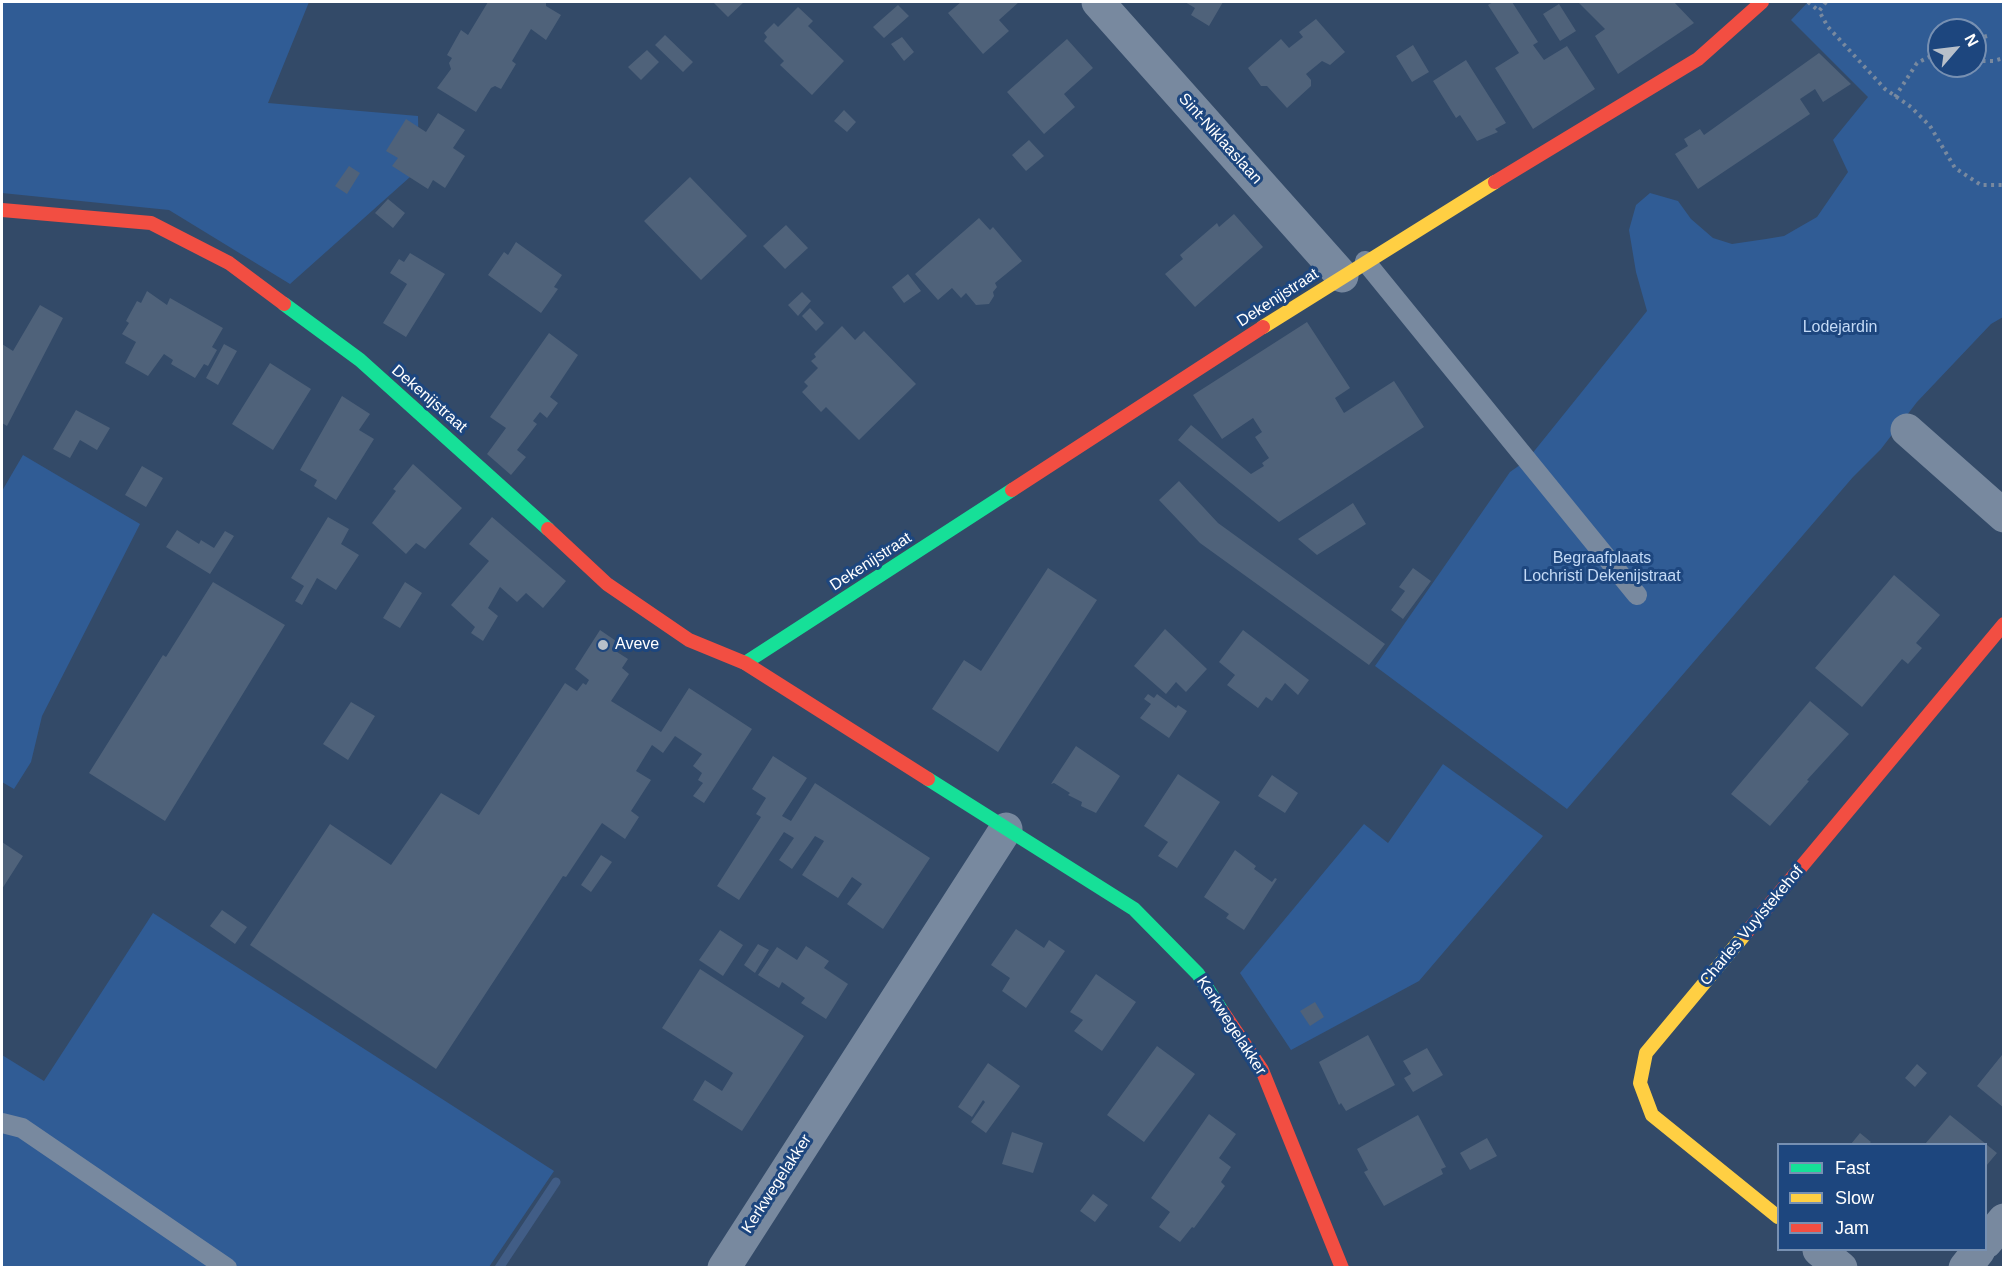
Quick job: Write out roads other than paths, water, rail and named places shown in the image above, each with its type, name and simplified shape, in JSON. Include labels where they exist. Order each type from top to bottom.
[{"type":"street","name":"Sint-Niklaaslaan","points":[[1098,2],[1354,269]]},
{"type":"street","name":"Dekenijstraat","points":[[2,210],[151,223],[229,263],[360,360],[469,456],[607,584],[689,640],[746,663],[1354,269],[1698,59],[1762,2]]},
{"type":"street","points":[[1907,430],[2004,516]]},
{"type":"street","name":"Charles Vuylstekehof","points":[[1777,1215],[1652,1115],[1640,1083],[1646,1053],[2004,624]]},
{"type":"street","name":"Kerkwegelakker","points":[[746,663],[1134,909],[1198,974],[1262,1070],[1342,1268]]},
{"type":"street","name":"Kerkwegelakker","points":[[724,1268],[1006,829]]},
{"type":"street","points":[[1987,1241],[2004,1220]]},
{"type":"street","points":[[1820,1251],[1841,1268]]},
{"type":"street","points":[[1965,1268],[1978,1251]]},
{"type":"lane","points":[[1354,269],[1637,595]]},
{"type":"lane","points":[[2,1124],[22,1128],[227,1268]]},
{"type":"waterway","points":[[499,1268],[556,1182]]},
{"type":"place","name":"Aveve","points":[[603,645]]},
{"type":"park label","name":"Lodejardin","points":[[1840,328]]},
{"type":"park label","name":"Begraafplaats Lochristi Dekenijstraat","points":[[1602,568]]}]
